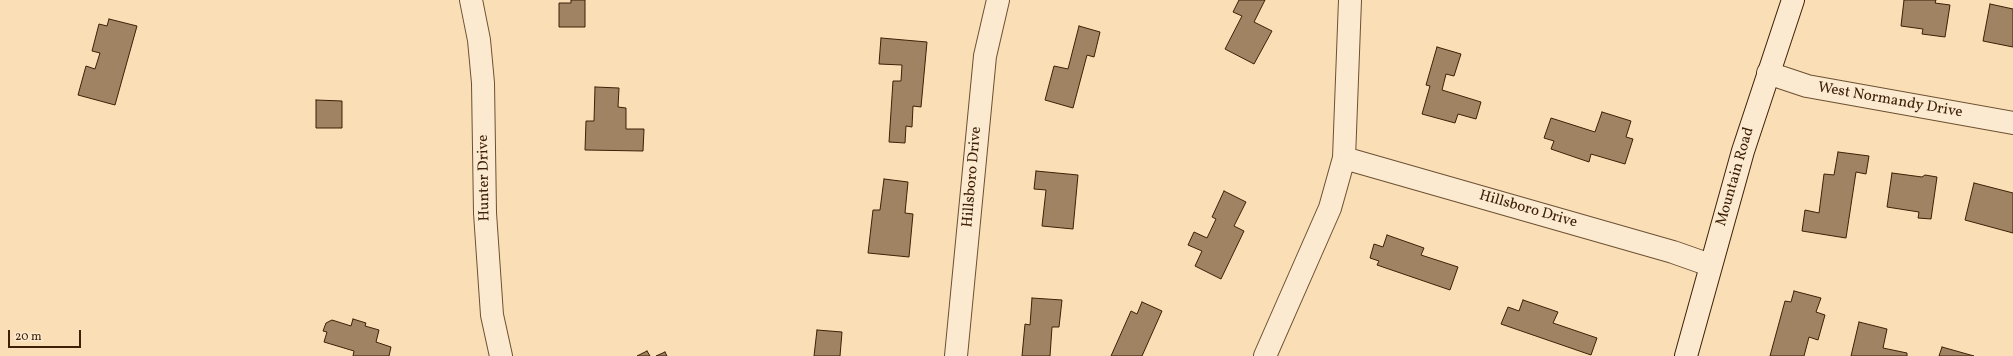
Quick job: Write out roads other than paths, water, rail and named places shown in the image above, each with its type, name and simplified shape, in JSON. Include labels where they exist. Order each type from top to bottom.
[{"type":"street","name":"Hunter Drive","points":[[471,0],[479,40],[483,83],[485,213],[492,315],[501,356]]},
{"type":"street","name":"Hillsboro Drive","points":[[956,356],[985,56],[998,0]]},
{"type":"street","points":[[1265,356],[1330,208],[1344,158],[1350,0]]},
{"type":"street","name":"Mountain Road","points":[[1686,356],[1742,151],[1793,0]]},
{"type":"street","name":"West Normandy Drive","points":[[1768,73],[1807,86],[2013,123]]},
{"type":"street","name":"Hillsboro Drive","points":[[1344,158],[1673,252],[1710,265]]}]
